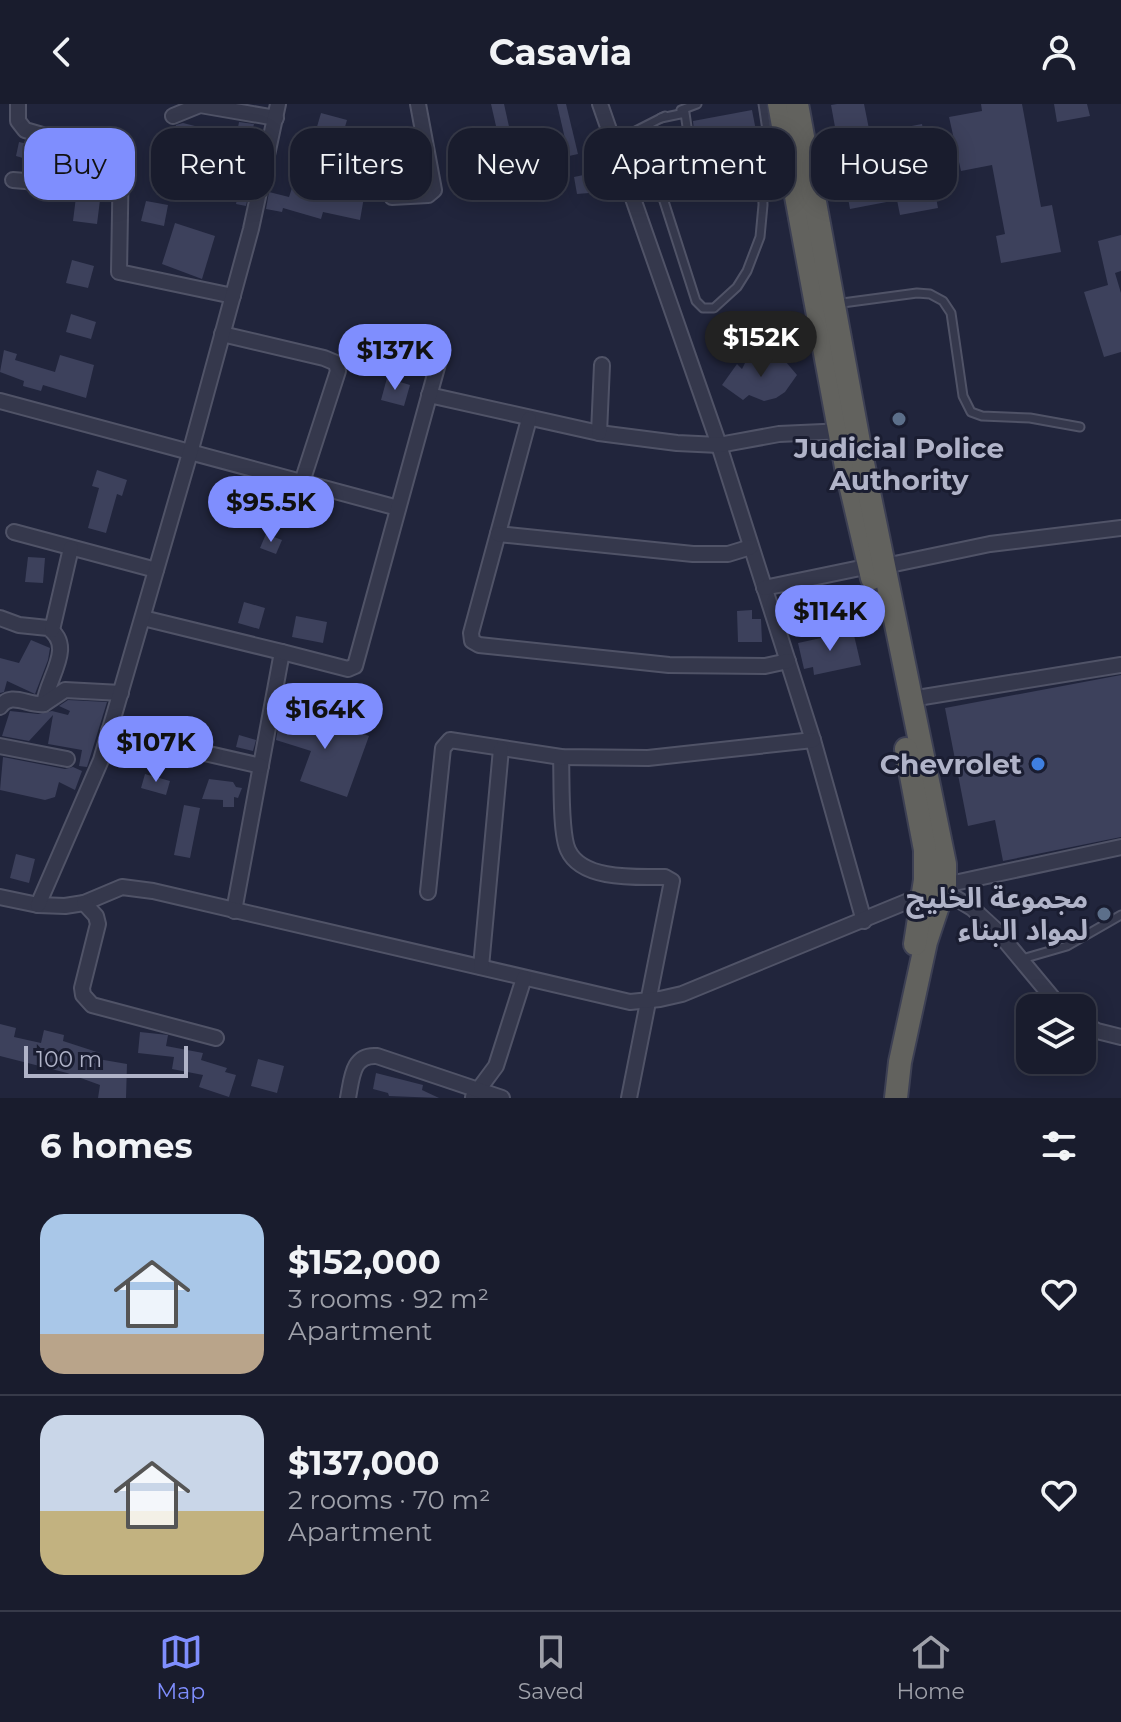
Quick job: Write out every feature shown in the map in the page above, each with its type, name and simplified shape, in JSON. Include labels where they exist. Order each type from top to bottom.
[{"type":"highway","points":[[779,104],[877,566],[911,699],[943,854],[900,1062],[896,1098]]},
{"type":"highway","points":[[797,104],[835,304],[848,431]]},
{"type":"highway","points":[[877,566],[926,865],[937,890],[889,1070],[888,1098]]},
{"type":"street","points":[[18,104],[18,121],[24,129]]},
{"type":"street","points":[[418,104],[422,128]]},
{"type":"street","points":[[600,104],[609,128]]},
{"type":"street","points":[[38,905],[94,781],[121,693],[251,229],[277,111],[200,105],[173,116]]},
{"type":"street","points":[[13,180],[24,181]]},
{"type":"street","points":[[120,200],[119,272],[233,296]]},
{"type":"street","points":[[634,200],[719,445],[788,661],[864,921]]},
{"type":"street","points":[[222,334],[336,363],[338,371],[302,482]]},
{"type":"street","points":[[143,618],[348,669],[355,666],[442,349]]},
{"type":"street","points":[[599,433],[602,365]]},
{"type":"street","points":[[429,395],[599,433],[677,443],[719,445],[779,434],[848,431]]},
{"type":"street","points":[[0,401],[398,508]]},
{"type":"street","points":[[529,419],[471,633],[476,644],[669,665],[765,666],[788,661]]},
{"type":"street","points":[[764,588],[990,544],[1121,528]]},
{"type":"street","points":[[14,532],[156,570]]},
{"type":"street","points":[[498,534],[693,554],[728,554],[751,547]]},
{"type":"street","points":[[52,630],[71,548]]},
{"type":"street","points":[[0,618],[19,625],[42,626],[52,630],[61,640],[61,650],[44,704]]},
{"type":"street","points":[[234,911],[282,652]]},
{"type":"street","points":[[911,699],[1121,665]]},
{"type":"street","points":[[0,707],[8,699],[44,704],[65,690],[121,693]]},
{"type":"street","points":[[109,731],[261,766]]},
{"type":"street","points":[[428,892],[445,743],[455,740],[561,757],[648,758],[813,740]]},
{"type":"street","points":[[0,746],[67,759]]},
{"type":"street","points":[[481,967],[501,749]]},
{"type":"street","points":[[561,757],[565,840],[571,855],[580,864],[611,876],[665,877],[672,881],[629,1098]]},
{"type":"street","points":[[0,897],[38,905],[65,906],[84,903],[122,887],[153,891],[607,998],[648,1001],[682,994],[937,890],[1121,847]]},
{"type":"street","points":[[937,890],[985,919],[1049,994]]},
{"type":"street","points":[[84,903],[96,916],[98,924],[82,988],[86,1001],[216,1038]]},
{"type":"street","points":[[475,1094],[496,1066],[524,978]]},
{"type":"street","points":[[1096,1030],[1121,1037]]},
{"type":"street","points":[[348,1098],[355,1065],[369,1055],[475,1094],[502,1098]]},
{"type":"lane","points":[[641,128],[697,104]]},
{"type":"lane","points":[[661,118],[685,113],[692,161],[673,171],[662,189],[662,195],[696,301],[703,308],[710,308],[723,302],[737,287],[760,237],[762,171],[770,150],[763,104]]},
{"type":"lane","points":[[835,304],[917,293],[938,297],[951,313],[963,396],[971,412],[982,416],[1039,419],[1080,427]]},
{"type":"lane","points":[[1020,959],[1067,946],[1121,915]]},
{"type":"building","points":[[491,104],[504,104],[509,128],[496,128]]},
{"type":"building","points":[[557,104],[566,104],[578,154],[569,156],[568,128],[563,128]]},
{"type":"building","points":[[864,104],[869,128],[835,128],[831,105]]},
{"type":"building","points":[[981,104],[1022,104],[1041,207],[1052,205],[1061,252],[1001,263],[996,236],[1005,234],[992,165],[961,171],[957,128],[951,128],[949,117],[982,111]]},
{"type":"building","points":[[1054,104],[1087,104],[1090,116],[1057,122]]},
{"type":"building","points":[[752,110],[755,128],[694,128],[693,121]]},
{"type":"building","points":[[321,113],[347,120],[345,128],[317,128]]},
{"type":"building","points":[[239,122],[254,124],[253,128],[238,128]]},
{"type":"building","points":[[183,123],[199,127],[175,128]]},
{"type":"building","points":[[922,124],[923,128],[901,128]]},
{"type":"building","points":[[19,142],[24,143],[24,158],[16,156]]},
{"type":"building","points":[[584,175],[584,193],[577,194],[574,177]]},
{"type":"building","points":[[274,193],[289,197],[290,194],[290,200],[363,200],[360,220],[323,212],[321,219],[283,208],[282,212],[266,209],[268,200],[274,200]]},
{"type":"building","points":[[76,200],[100,200],[97,224],[73,221]]},
{"type":"building","points":[[237,200],[247,200],[246,206],[236,204]]},
{"type":"building","points":[[848,200],[897,200],[850,209]]},
{"type":"building","points":[[897,200],[936,200],[938,208],[900,215]]},
{"type":"building","points":[[146,201],[168,205],[164,226],[141,221]]},
{"type":"building","points":[[175,223],[215,236],[202,279],[162,264]]},
{"type":"building","points":[[1121,235],[1121,271],[1115,273],[1121,293],[1121,352],[1104,357],[1084,292],[1108,285],[1098,241]]},
{"type":"building","points":[[72,260],[94,266],[88,288],[66,283]]},
{"type":"building","points":[[71,314],[96,322],[91,339],[66,332]]},
{"type":"building","points":[[4,350],[17,354],[15,360],[55,372],[60,355],[94,365],[86,398],[43,385],[41,391],[23,386],[24,381],[0,372]]},
{"type":"building","points":[[766,355],[786,362],[797,375],[785,392],[764,401],[749,395],[743,400],[722,385],[737,364],[742,369],[747,359]]},
{"type":"building","points":[[387,378],[410,385],[404,406],[381,400]]},
{"type":"building","points":[[97,470],[127,480],[122,496],[117,494],[106,533],[88,528],[99,488],[92,486]]},
{"type":"building","points":[[266,534],[282,540],[276,554],[260,548]]},
{"type":"building","points":[[28,557],[45,558],[43,583],[25,582]]},
{"type":"building","points":[[244,602],[265,608],[259,629],[238,623]]},
{"type":"building","points":[[752,610],[752,619],[761,619],[762,642],[738,642],[737,611]]},
{"type":"building","points":[[296,616],[327,622],[323,643],[292,637]]},
{"type":"building","points":[[853,631],[861,665],[814,675],[813,667],[804,669],[798,643]]},
{"type":"building","points":[[31,640],[50,648],[35,694],[7,681],[4,692],[0,693],[0,658],[19,663]]},
{"type":"building","name":"Chevrolet","points":[[1121,675],[1121,837],[1003,861],[995,820],[968,826],[945,708]]},
{"type":"building","points":[[68,700],[107,702],[87,767],[79,766],[82,750],[48,744],[53,715],[29,741],[2,736],[10,711],[38,714],[52,711],[68,715],[70,711],[59,706]]},
{"type":"building","points":[[281,710],[321,722],[322,719],[369,736],[347,797],[300,781],[311,751],[276,740]]},
{"type":"building","points":[[239,735],[256,740],[253,751],[236,747]]},
{"type":"building","points":[[3,757],[82,771],[75,790],[59,782],[55,797],[45,800],[0,790]]},
{"type":"building","points":[[145,774],[170,781],[166,795],[141,788]]},
{"type":"building","points":[[209,779],[233,782],[236,787],[242,788],[238,798],[234,797],[234,807],[223,807],[223,800],[202,799]]},
{"type":"building","points":[[184,805],[200,808],[190,858],[174,855]]},
{"type":"building","points":[[16,854],[35,859],[29,883],[10,878]]},
{"type":"building","points":[[0,1024],[16,1028],[14,1037],[41,1043],[44,1030],[64,1035],[63,1041],[100,1053],[98,1059],[127,1064],[126,1098],[98,1098],[100,1085],[0,1056]]},
{"type":"building","points":[[140,1032],[168,1035],[166,1046],[203,1053],[201,1060],[227,1068],[225,1072],[236,1075],[229,1097],[199,1087],[203,1075],[172,1069],[174,1057],[138,1053]]},
{"type":"building","points":[[258,1059],[284,1066],[277,1093],[251,1086]]},
{"type":"building","points":[[376,1073],[423,1085],[422,1090],[439,1098],[389,1096],[373,1089]]},
{"type":"place","name":"Judicial Police Authority","points":[[899,419]]},
{"type":"place","name":"Chevrolet","points":[[1038,764]]},
{"type":"place","name":"مجموعة الخليج لمواد البناء","points":[[1104,914]]}]
